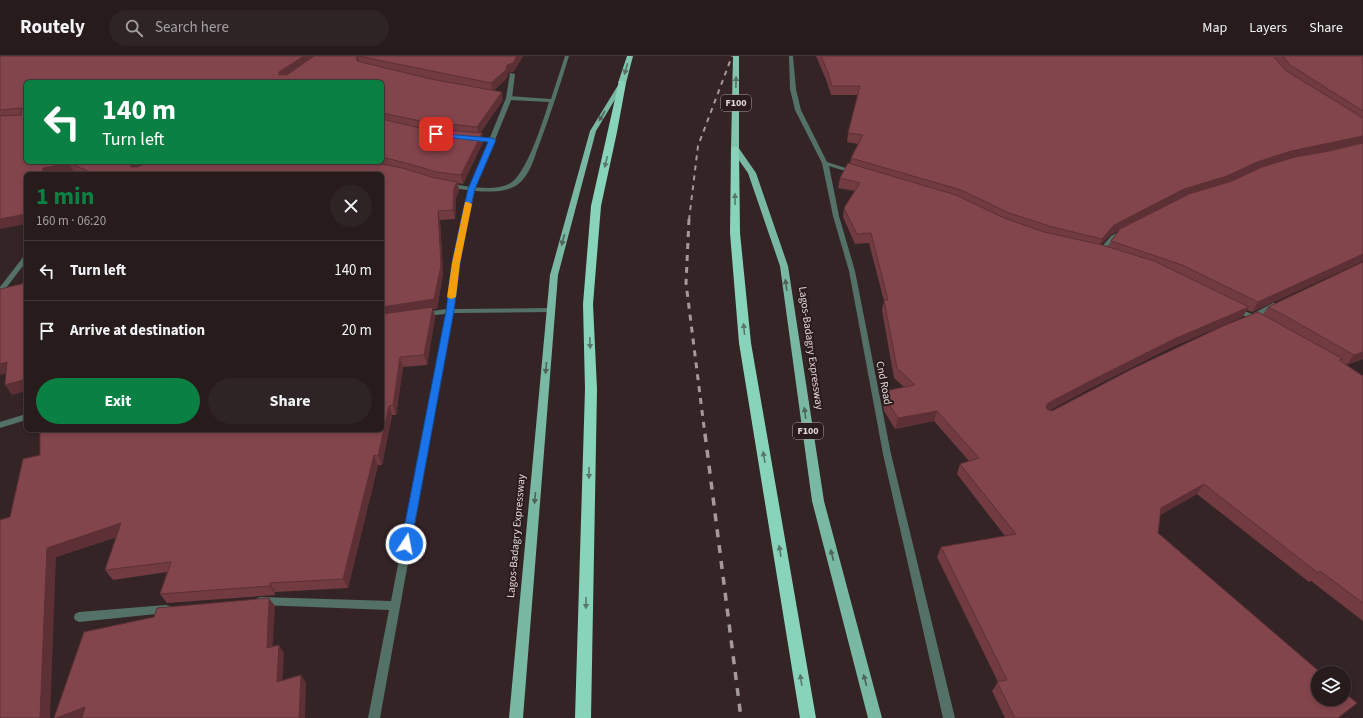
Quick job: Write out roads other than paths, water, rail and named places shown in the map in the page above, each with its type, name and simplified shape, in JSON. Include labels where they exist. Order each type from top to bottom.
[{"type":"highway","name":"Lagos-Badagry Expressway","points":[[583,718],[591,389],[588,304],[596,206],[613,132],[622,83],[630,56]]},
{"type":"highway","name":"F100","points":[[736,56],[735,233],[745,344],[808,718]]},
{"type":"main road","name":"Lagos-Badagry Expressway","points":[[516,718],[554,275],[593,131],[622,83]]},
{"type":"main road","name":"Lagos-Badagry Expressway","points":[[735,149],[752,173],[784,266],[818,501],[875,718]]},
{"type":"street","points":[[438,184],[472,189],[500,188],[516,183],[526,171],[553,101],[567,56]]},
{"type":"street","name":"Cnd Road","points":[[791,56],[793,88],[798,110],[825,163],[836,216],[852,271],[887,454],[949,718]]},
{"type":"street","points":[[374,718],[450,311],[456,263],[472,189],[509,98],[512,74]]},
{"type":"street","points":[[502,96],[509,98],[553,101]]},
{"type":"street","points":[[484,140],[492,140]]},
{"type":"street","points":[[825,163],[863,174]]},
{"type":"street","points":[[1100,252],[1113,236],[1132,226]]},
{"type":"street","points":[[1,291],[24,260]]},
{"type":"street","points":[[1239,322],[1284,301]]},
{"type":"street","points":[[1231,306],[1263,322]]},
{"type":"street","points":[[420,315],[450,311],[551,310]]},
{"type":"street","points":[[0,425],[24,418]]},
{"type":"street","points":[[254,601],[270,600],[394,606]]},
{"type":"street","points":[[79,617],[175,608]]},
{"type":"railway","points":[[689,220],[698,146],[732,56]]},
{"type":"railway","points":[[689,219],[686,283],[705,435]]},
{"type":"railway","points":[[705,434],[741,718]]}]
